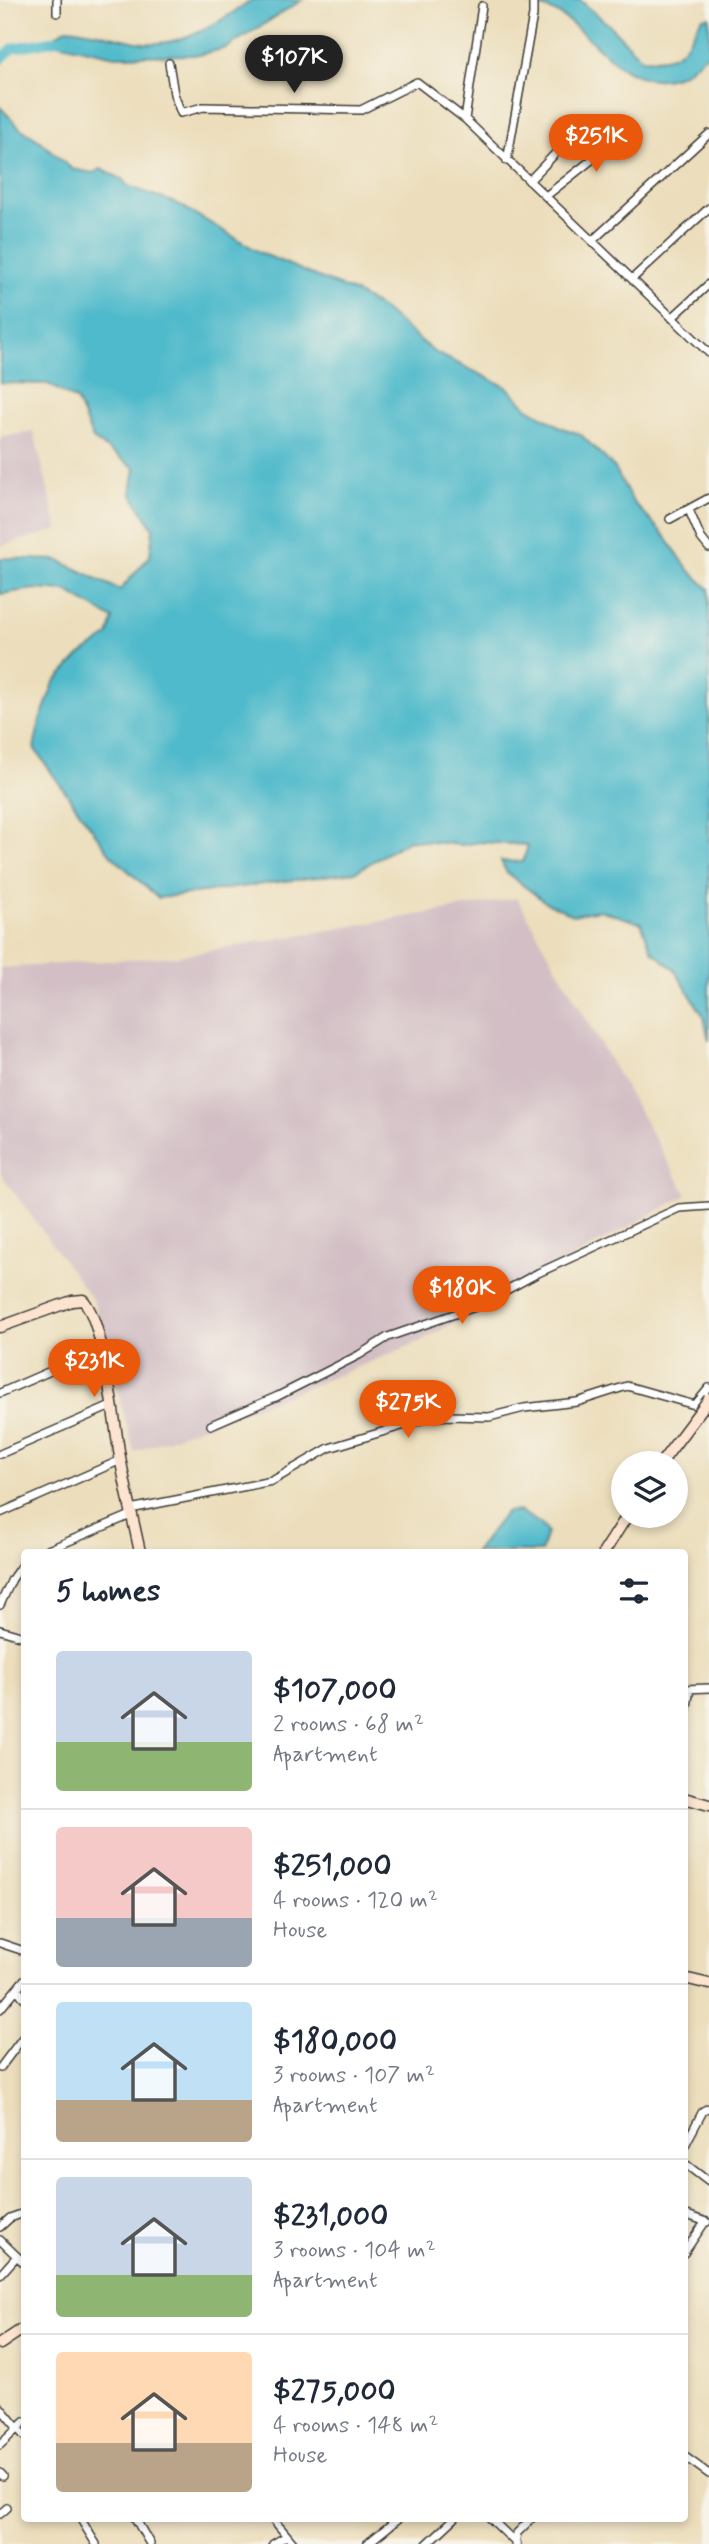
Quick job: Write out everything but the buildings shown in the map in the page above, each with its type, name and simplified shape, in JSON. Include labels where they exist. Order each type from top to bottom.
[{"type":"street","points":[[57,0],[57,13]]},
{"type":"street","points":[[507,160],[533,15],[533,0]]},
{"type":"street","points":[[465,119],[482,6]]},
{"type":"street","points":[[169,63],[174,94],[181,113],[203,107],[361,110],[417,82],[465,119],[709,353]]},
{"type":"street","points":[[529,181],[574,134]]},
{"type":"street","points":[[592,242],[709,134]]},
{"type":"street","points":[[546,196],[594,158],[597,148],[589,140]]},
{"type":"street","points":[[632,279],[709,208]]},
{"type":"street","points":[[672,318],[709,284]]},
{"type":"street","points":[[670,519],[709,498]]},
{"type":"street","points":[[689,510],[701,538],[709,548]]},
{"type":"street","points":[[211,1425],[278,1396],[359,1355],[388,1337],[475,1307],[538,1273],[679,1208],[709,1206]]},
{"type":"street","points":[[0,1327],[72,1301],[83,1300],[90,1307],[101,1349],[139,1549]]},
{"type":"street","points":[[0,1393],[101,1349]]},
{"type":"street","points":[[50,1549],[131,1512],[272,1481],[329,1448],[428,1418],[489,1417],[524,1408],[577,1402],[626,1386],[709,1409]]},
{"type":"street","points":[[695,1405],[709,1388]]},
{"type":"street","points":[[670,1451],[709,1399]]},
{"type":"street","points":[[0,1454],[111,1406]]},
{"type":"street","points":[[0,1513],[121,1460]]},
{"type":"street","points":[[606,1549],[619,1528]]},
{"type":"street","points":[[0,1603],[21,1566]]},
{"type":"street","points":[[0,1630],[21,1636]]},
{"type":"street","points":[[688,1689],[706,1688],[709,1678]]},
{"type":"street","points":[[688,1799],[709,1805]]},
{"type":"street","points":[[0,1943],[21,1950]]},
{"type":"street","points":[[688,1979],[709,1984]]},
{"type":"street","points":[[0,2009],[21,1983]]},
{"type":"street","points":[[16,1989],[21,1995]]},
{"type":"street","points":[[0,2068],[21,2040]]},
{"type":"street","points":[[688,2139],[703,2111],[709,2108]]},
{"type":"street","points":[[688,2166],[709,2182]]},
{"type":"street","points":[[0,2227],[10,2218],[21,2214]]},
{"type":"street","points":[[688,2216],[707,2223],[688,2248]]},
{"type":"street","points":[[0,2240],[21,2260]]},
{"type":"street","points":[[0,2275],[17,2256]]},
{"type":"street","points":[[0,2344],[21,2330]]},
{"type":"street","points":[[0,2407],[21,2433]]},
{"type":"street","points":[[0,2445],[21,2425]]},
{"type":"street","points":[[688,2459],[709,2474]]},
{"type":"street","points":[[0,2514],[7,2508]]},
{"type":"street","points":[[82,2522],[91,2542]]},
{"type":"street","points":[[137,2522],[150,2544]]},
{"type":"street","points":[[275,2522],[294,2544]]},
{"type":"street","points":[[367,2544],[394,2522]]},
{"type":"street","points":[[427,2544],[451,2522]]},
{"type":"street","points":[[494,2522],[516,2544]]},
{"type":"street","points":[[516,2544],[517,2533],[528,2522]]},
{"type":"street","points":[[272,2544],[284,2538]]},
{"type":"shaded area","points":[[34,432],[58,530],[0,546],[0,437]]},
{"type":"shaded area","points":[[517,898],[687,1195],[419,1342],[319,1383],[134,1452],[94,1302],[0,1173],[0,968],[177,956]]},
{"type":"water","points":[[252,0],[302,0],[226,48],[198,55],[115,56],[57,43],[55,36],[67,28],[137,42],[168,42],[198,32]]},
{"type":"water","points":[[513,0],[580,0],[642,59],[674,55],[686,45],[702,18],[709,17],[709,53],[684,73],[674,77],[656,79],[639,76],[624,69],[555,12]]},
{"type":"water","points":[[0,107],[20,128],[40,141],[72,169],[93,173],[101,169],[122,179],[128,186],[178,204],[261,253],[356,293],[383,309],[434,352],[507,387],[527,407],[562,428],[580,434],[614,467],[633,502],[664,535],[689,570],[709,589],[709,1041],[704,1017],[674,969],[652,951],[641,923],[599,910],[573,915],[545,902],[507,873],[501,861],[523,862],[528,845],[480,842],[462,845],[409,840],[355,872],[158,898],[110,854],[34,748],[40,720],[54,683],[79,656],[108,636],[113,619],[66,591],[35,589],[0,594],[0,558],[58,560],[120,590],[150,556],[153,528],[131,493],[135,468],[93,439],[77,401],[48,384],[0,383]]},
{"type":"water","points":[[520,1511],[542,1525],[547,1532],[542,1549],[477,1549],[506,1512]]},
{"type":"waterway","points":[[0,60],[13,48],[67,38]]}]
